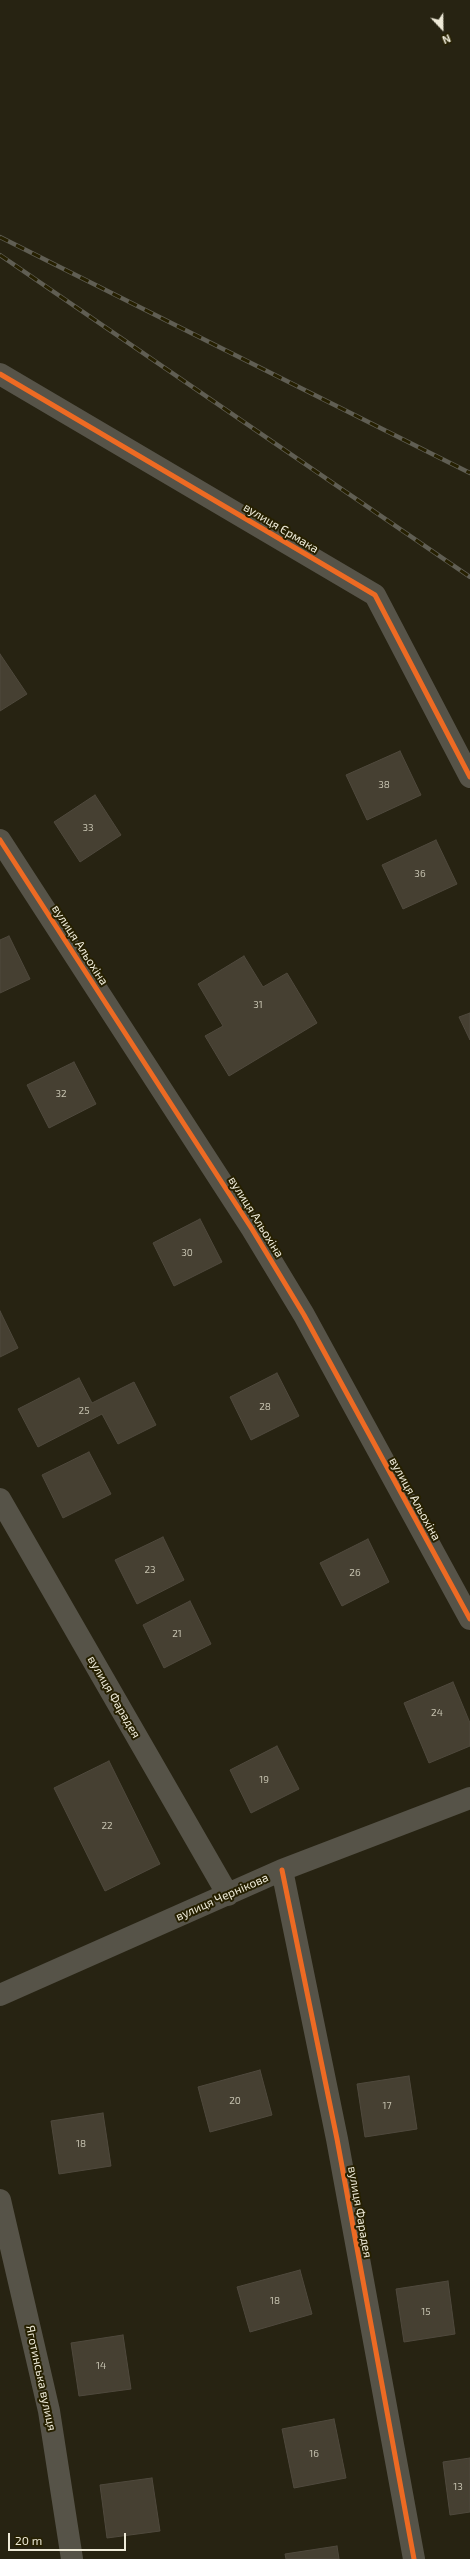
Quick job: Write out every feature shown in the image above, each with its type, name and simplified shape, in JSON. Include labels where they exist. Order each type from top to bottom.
[{"type":"street","name":"вулиця Єрмака","points":[[0,374],[375,595],[470,777]]},
{"type":"street","name":"вулиця Альохіна","points":[[0,840],[248,1223],[304,1315],[470,1620]]},
{"type":"street","name":"вулиця Фарадея","points":[[0,1499],[228,1895]]},
{"type":"street","name":"вулиця Чернікова","points":[[0,1995],[282,1870],[470,1798]]},
{"type":"street","name":"вулиця Фарадея","points":[[282,1870],[338,2147],[414,2559]]},
{"type":"street","name":"Яготинська вулиця","points":[[0,2200],[49,2411],[72,2559]]},
{"type":"building","points":[[0,654],[27,694],[0,711]]},
{"type":"building","points":[[400,751],[421,795],[367,820],[346,775]]},
{"type":"building","points":[[95,795],[121,835],[80,862],[54,822]]},
{"type":"building","points":[[436,840],[457,884],[403,909],[382,865]]},
{"type":"building","points":[[9,936],[30,979],[0,993],[0,940]]},
{"type":"building","points":[[244,956],[263,987],[287,973],[317,1023],[229,1076],[205,1036],[223,1026],[198,984]]},
{"type":"building","points":[[470,1013],[470,1040],[459,1017]]},
{"type":"building","points":[[74,1062],[96,1104],[49,1128],[27,1085]]},
{"type":"building","points":[[200,1219],[222,1262],[174,1286],[153,1243]]},
{"type":"building","points":[[0,1311],[18,1348],[0,1357]]},
{"type":"building","points":[[277,1373],[299,1416],[251,1440],[230,1397]]},
{"type":"building","points":[[79,1378],[92,1403],[134,1382],[156,1425],[118,1444],[102,1414],[38,1447],[18,1409]]},
{"type":"building","points":[[89,1452],[111,1494],[63,1518],[42,1475]]},
{"type":"building","points":[[163,1537],[184,1580],[137,1604],[115,1560]]},
{"type":"building","points":[[368,1539],[389,1582],[342,1606],[320,1563]]},
{"type":"building","points":[[190,1601],[211,1644],[164,1668],[143,1625]]},
{"type":"building","points":[[453,1682],[470,1723],[470,1746],[429,1763],[404,1703]]},
{"type":"building","points":[[277,1746],[299,1789],[251,1813],[230,1770]]},
{"type":"building","points":[[109,1761],[160,1864],[105,1891],[54,1788]]},
{"type":"building","points":[[260,2070],[272,2115],[210,2132],[198,2087]]},
{"type":"building","points":[[409,2076],[417,2129],[365,2137],[357,2084]]},
{"type":"building","points":[[103,2113],[111,2166],[59,2174],[51,2121]]},
{"type":"building","points":[[300,2270],[312,2314],[250,2332],[237,2287]]},
{"type":"building","points":[[448,2281],[455,2334],[404,2342],[396,2289]]},
{"type":"building","points":[[123,2335],[131,2389],[79,2396],[71,2343]]},
{"type":"building","points":[[334,2419],[346,2478],[294,2488],[282,2429]]},
{"type":"building","points":[[470,2458],[470,2512],[450,2515],[443,2462]]},
{"type":"building","points":[[152,2478],[160,2531],[107,2538],[100,2485]]},
{"type":"building","points":[[337,2546],[339,2559],[286,2559],[285,2554]]},
{"type":"railway","points":[[0,237],[470,473]]},
{"type":"railway","points":[[0,255],[470,577]]},
{"type":"cycle path","points":[[0,374],[375,595],[470,777]]},
{"type":"cycle path","points":[[0,840],[252,1229],[304,1315],[470,1619]]},
{"type":"cycle path","points":[[282,1870],[337,2139],[414,2559]]}]
